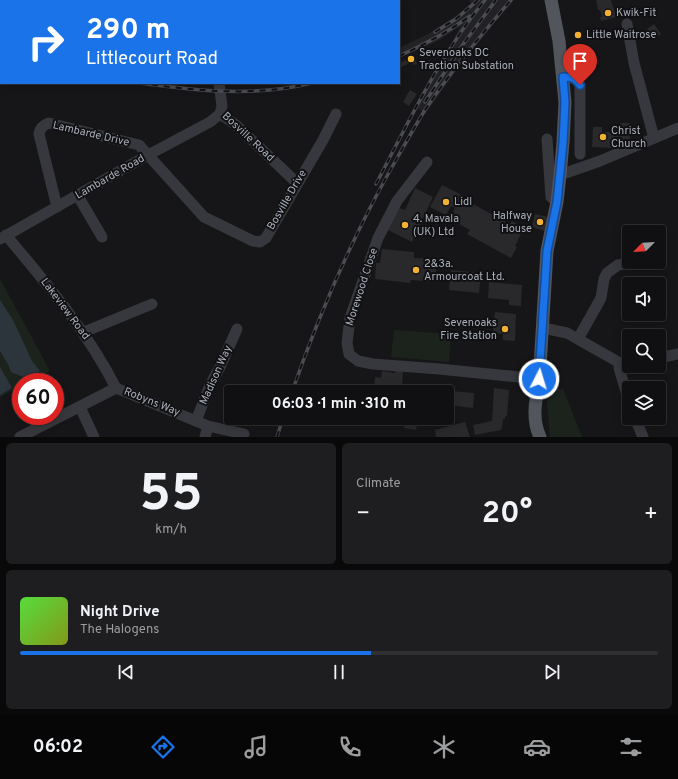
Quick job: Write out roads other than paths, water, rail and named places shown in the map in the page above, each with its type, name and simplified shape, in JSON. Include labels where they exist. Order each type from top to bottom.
[{"type":"main road","points":[[540,437],[535,415],[535,403],[539,382],[547,251],[557,202],[564,130],[565,102],[559,41],[551,0]]},
{"type":"main road","points":[[539,382],[543,403],[544,437]]},
{"type":"street","points":[[627,24],[634,63],[654,138]]},
{"type":"street","points":[[563,77],[571,77],[576,79],[580,85],[580,154]]},
{"type":"street","name":"Bosville Road","points":[[219,84],[222,106],[220,114],[236,125],[297,183]]},
{"type":"street","name":"Lambarde Road","points":[[3,237],[78,196],[148,155],[210,122],[220,114]]},
{"type":"street","name":"Bosville Drive","points":[[148,155],[204,217],[257,242],[263,241],[336,114]]},
{"type":"street","name":"Lambarde Drive","points":[[57,207],[39,138],[39,130],[44,125],[49,123],[139,145],[148,155]]},
{"type":"street","points":[[560,175],[600,161],[678,128]]},
{"type":"street","points":[[547,139],[551,197],[557,202]]},
{"type":"street","name":"Morewood Close","points":[[427,162],[397,201],[378,238],[350,318],[347,343],[349,354],[358,361],[373,364],[432,368],[539,382]]},
{"type":"street","points":[[78,196],[102,237]]},
{"type":"street","name":"Lakeview Road","points":[[3,237],[58,298],[84,332],[116,388]]},
{"type":"street","points":[[578,339],[601,298],[604,279],[607,273],[618,265],[622,264]]},
{"type":"street","points":[[84,332],[152,304]]},
{"type":"street","points":[[543,328],[567,333],[622,361]]},
{"type":"street","name":"Madison Way","points":[[196,420],[210,385],[237,329]]},
{"type":"street","points":[[666,357],[678,354]]},
{"type":"street","points":[[622,364],[619,368],[623,381]]},
{"type":"street","name":"Robyns Way","points":[[20,437],[116,388],[208,426],[244,434]]},
{"type":"street","points":[[80,407],[94,437]]},
{"type":"street","points":[[638,425],[643,437]]},
{"type":"street","points":[[205,437],[208,426]]},
{"type":"railway","points":[[435,32],[456,19],[478,0]]},
{"type":"railway","points":[[376,184],[439,66],[485,0]]},
{"type":"railway","points":[[425,102],[464,43],[496,0]]},
{"type":"railway","points":[[294,385],[323,309],[347,255],[387,176],[420,118],[445,81],[511,0]]},
{"type":"railway","points":[[400,56],[436,38],[470,16]]},
{"type":"railway","points":[[149,84],[226,91],[270,90],[307,84]]},
{"type":"railway","points":[[277,437],[281,425]]},
{"type":"place","name":"Kwik-Fit","points":[[608,13]]},
{"type":"place","name":"Little Waitrose","points":[[578,35]]},
{"type":"place","name":"Sevenoaks DC Traction Substation","points":[[411,59]]},
{"type":"place","name":"Christ Church","points":[[603,137]]},
{"type":"place","name":"Lidl","points":[[446,202]]},
{"type":"place","name":"Halfway House","points":[[540,222]]},
{"type":"place","name":"4. Mavala (UK) Ltd","points":[[405,225]]},
{"type":"place","name":"2&3a. Armourcoat Ltd.","points":[[416,270]]},
{"type":"place","name":"Sevenoaks Fire Station","points":[[505,329]]}]
